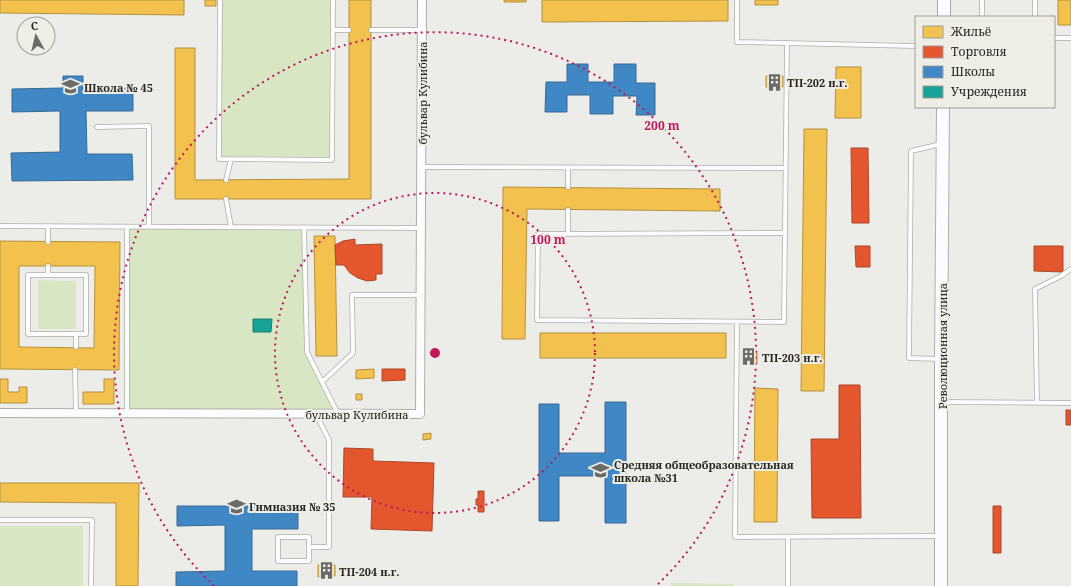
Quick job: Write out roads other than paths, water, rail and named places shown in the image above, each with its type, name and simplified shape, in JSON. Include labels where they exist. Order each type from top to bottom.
[{"type":"main road","points":[[944,0],[944,16]]},
{"type":"main road","name":"Революционная улица","points":[[941,586],[943,108]]},
{"type":"street","name":"бульвар Кулибина","points":[[0,413],[420,414],[422,0]]},
{"type":"lane","points":[[220,0],[219,159],[332,160],[333,0]]},
{"type":"lane","points":[[738,0],[737,42],[915,46]]},
{"type":"lane","points":[[982,0],[982,16]]},
{"type":"lane","points":[[1035,0],[1035,16]]},
{"type":"lane","points":[[333,30],[349,30]]},
{"type":"lane","points":[[371,30],[422,30]]},
{"type":"lane","points":[[1055,38],[1071,38]]},
{"type":"lane","points":[[785,233],[538,234],[537,320],[784,322],[786,168],[787,43]]},
{"type":"lane","points":[[97,127],[149,126],[149,227]]},
{"type":"lane","points":[[941,359],[910,358],[911,150],[943,144]]},
{"type":"lane","points":[[226,180],[231,159]]},
{"type":"lane","points":[[422,167],[786,168]]},
{"type":"lane","points":[[568,167],[568,188]]},
{"type":"lane","points":[[226,199],[231,227]]},
{"type":"lane","points":[[568,210],[568,233]]},
{"type":"lane","points":[[0,226],[421,228]]},
{"type":"lane","points":[[48,226],[48,242]]},
{"type":"lane","points":[[127,227],[127,413]]},
{"type":"lane","points":[[304,227],[307,352],[338,414]]},
{"type":"lane","points":[[48,266],[48,275]]},
{"type":"lane","points":[[1037,402],[1035,289],[1061,276],[1071,269]]},
{"type":"lane","points":[[28,275],[86,275],[86,334],[76,334],[28,334],[28,275]]},
{"type":"lane","points":[[322,382],[353,353],[352,295],[421,295]]},
{"type":"lane","points":[[736,322],[735,537],[941,536]]},
{"type":"lane","points":[[76,334],[76,348]]},
{"type":"lane","points":[[75,370],[76,413]]},
{"type":"lane","points":[[941,402],[1071,403]]},
{"type":"lane","points":[[309,547],[329,547],[329,440],[316,414]]},
{"type":"lane","points":[[0,520],[92,520],[92,586]]},
{"type":"lane","points":[[278,537],[309,537],[309,547],[309,560],[278,561],[278,537]]},
{"type":"lane","points":[[788,537],[788,586]]},
{"type":"place","name":"ТП-202 н.г.","points":[[774,82]]},
{"type":"place","name":"Школа № 45","points":[[71,87]]},
{"type":"place","name":"ТП-203 н.г.","points":[[749,357]]},
{"type":"place","name":"Средняя общеобразовательная школа №31","points":[[601,470]]},
{"type":"place","name":"Гимназия № 35","points":[[236,506]]},
{"type":"place","name":"ТП-204 н.г.","points":[[326,571]]}]
